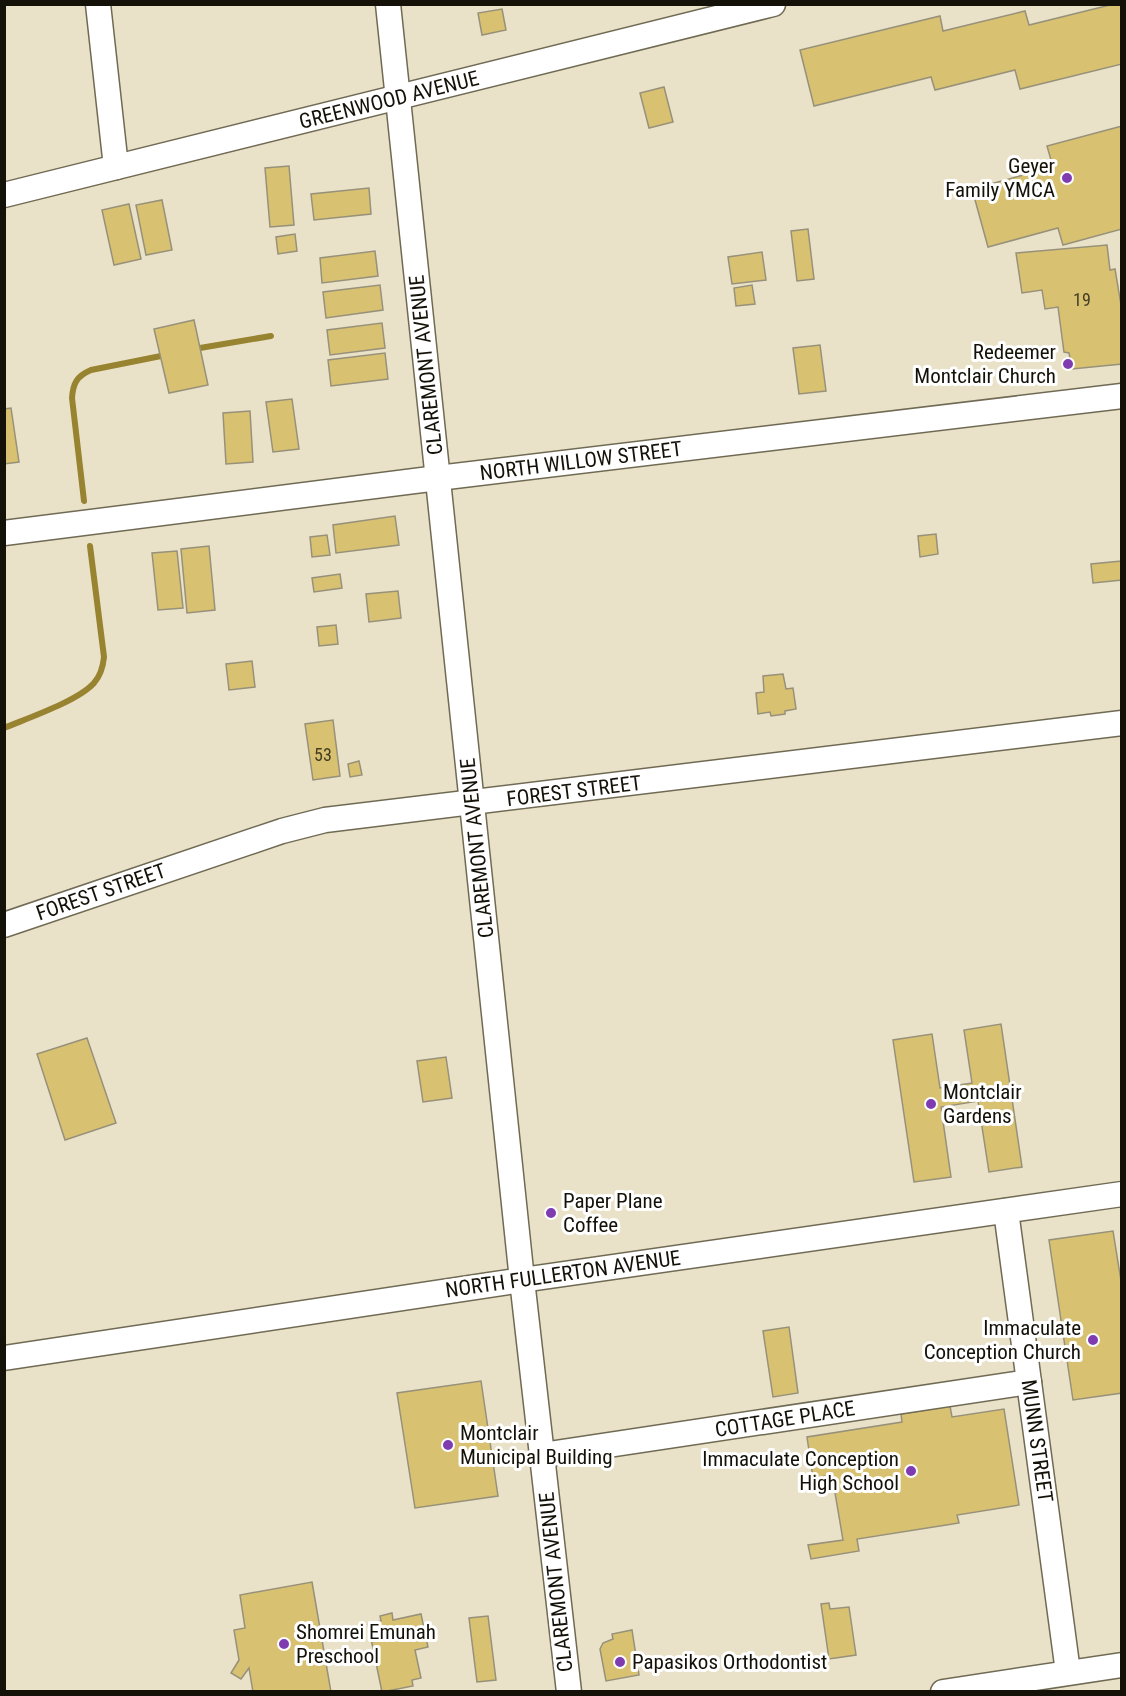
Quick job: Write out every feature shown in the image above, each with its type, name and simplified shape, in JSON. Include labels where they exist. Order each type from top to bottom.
[{"type":"street","points":[[98,4],[116,167]]},
{"type":"street","name":"CLAREMONT AVENUE","points":[[388,4],[522,1280],[569,1692]]},
{"type":"street","name":"GREENWOOD AVENUE","points":[[4,195],[773,4]]},
{"type":"street","name":"NORTH WILLOW STREET","points":[[4,533],[438,478],[1122,396]]},
{"type":"street","name":"FOREST STREET","points":[[4,925],[282,831],[325,820],[1122,723]]},
{"type":"street","name":"NORTH FULLERTON AVENUE","points":[[4,1358],[522,1280],[1122,1194]]},
{"type":"street","name":"MUNN STREET","points":[[1006,1211],[1068,1672]]},
{"type":"street","name":"COTTAGE PLACE","points":[[542,1455],[1029,1382]]},
{"type":"street","points":[[943,1692],[1122,1665]]},
{"type":"building","points":[[1122,4],[1122,64],[1020,89],[1015,70],[935,90],[931,77],[814,106],[800,50],[940,16],[943,31],[1025,11],[1029,25]]},
{"type":"building","points":[[502,9],[506,30],[482,35],[478,13]]},
{"type":"building","points":[[664,87],[673,122],[649,128],[640,93]]},
{"type":"building","name":"Geyer Family YMCA","points":[[1122,126],[1122,229],[1063,245],[1058,228],[988,247],[972,189],[1053,167],[1047,146]]},
{"type":"building","points":[[289,166],[294,225],[270,227],[265,168]]},
{"type":"building","points":[[369,188],[371,214],[314,220],[311,194]]},
{"type":"building","points":[[162,200],[172,250],[146,255],[136,205]]},
{"type":"building","points":[[129,204],[141,259],[114,265],[102,210]]},
{"type":"building","points":[[808,229],[814,279],[797,281],[791,231]]},
{"type":"building","points":[[295,234],[297,251],[278,254],[276,237]]},
{"type":"building","points":[[1107,245],[1110,270],[1115,269],[1122,311],[1122,364],[1072,369],[1069,353],[1064,352],[1058,307],[1045,309],[1042,290],[1022,293],[1016,253]]},
{"type":"building","points":[[375,251],[378,276],[322,283],[320,258]]},
{"type":"building","points":[[762,252],[766,280],[732,284],[728,257]]},
{"type":"building","points":[[380,285],[383,310],[326,318],[323,292]]},
{"type":"building","points":[[752,285],[755,304],[736,306],[734,288]]},
{"type":"building","points":[[194,320],[208,385],[169,393],[154,329]]},
{"type":"building","points":[[382,323],[385,348],[330,355],[327,330]]},
{"type":"building","points":[[820,345],[826,391],[799,394],[793,348]]},
{"type":"building","points":[[385,353],[388,379],[331,386],[328,360]]},
{"type":"building","points":[[292,399],[299,449],[273,452],[266,402]]},
{"type":"building","points":[[11,408],[19,462],[4,464],[4,409]]},
{"type":"building","points":[[250,411],[253,462],[226,464],[223,413]]},
{"type":"building","points":[[395,516],[399,545],[336,553],[333,525]]},
{"type":"building","points":[[936,534],[938,554],[920,557],[918,536]]},
{"type":"building","points":[[327,535],[330,555],[312,557],[310,537]]},
{"type":"building","points":[[209,546],[215,610],[187,613],[181,549]]},
{"type":"building","points":[[177,551],[183,608],[158,610],[152,553]]},
{"type":"building","points":[[1121,561],[1122,580],[1093,583],[1091,564]]},
{"type":"building","points":[[340,574],[342,588],[314,592],[312,578]]},
{"type":"building","points":[[398,591],[401,618],[369,622],[366,594]]},
{"type":"building","points":[[336,625],[338,644],[319,646],[317,627]]},
{"type":"building","points":[[252,661],[255,687],[229,690],[226,664]]},
{"type":"building","points":[[783,674],[786,689],[793,688],[796,709],[785,711],[785,714],[771,716],[770,712],[758,714],[756,693],[764,692],[763,676]]},
{"type":"building","points":[[333,720],[340,776],[313,780],[305,724]]},
{"type":"building","points":[[359,761],[362,775],[350,777],[348,764]]},
{"type":"building","name":"Montclair Gardens","points":[[1001,1024],[1022,1167],[989,1172],[978,1101],[941,1107],[951,1177],[914,1182],[893,1040],[932,1034],[940,1088],[972,1083],[964,1030]]},
{"type":"building","points":[[87,1038],[116,1123],[65,1140],[37,1054]]},
{"type":"building","points":[[446,1057],[452,1098],[423,1102],[417,1061]]},
{"type":"building","name":"Immaculate Conception Church","points":[[1113,1231],[1122,1287],[1122,1393],[1073,1400],[1049,1240]]},
{"type":"building","points":[[789,1327],[798,1393],[773,1397],[763,1331]]},
{"type":"building","name":"Montclair Municipal Building","points":[[481,1381],[498,1496],[415,1508],[397,1393]]},
{"type":"building","points":[[950,1406],[952,1417],[1004,1409],[1019,1505],[957,1515],[959,1523],[857,1539],[859,1551],[811,1559],[808,1545],[843,1540],[832,1475],[813,1478],[807,1437],[902,1422],[901,1414]]},
{"type":"building","points":[[312,1582],[331,1692],[253,1692],[249,1668],[241,1679],[231,1673],[239,1660],[234,1630],[245,1628],[240,1595]]},
{"type":"building","points":[[829,1603],[830,1609],[849,1607],[856,1655],[829,1659],[821,1604]]},
{"type":"building","points":[[392,1613],[393,1620],[421,1614],[428,1647],[415,1650],[421,1678],[412,1680],[413,1686],[382,1692],[368,1624],[381,1621],[380,1616]]},
{"type":"building","points":[[488,1616],[496,1680],[477,1682],[469,1618]]},
{"type":"building","name":"Papasikos Orthodontist","points":[[632,1630],[639,1675],[606,1681],[600,1649],[603,1643],[613,1639],[612,1634]]},
{"type":"waterway","points":[[200,348],[271,336]]},
{"type":"waterway","points":[[84,501],[72,398],[75,384],[82,375],[91,370],[161,356]]},
{"type":"waterway","points":[[4,728],[77,696],[87,690],[100,674],[104,657],[90,546]]},
{"type":"place","name":"Geyer Family YMCA","points":[[1067,178]]},
{"type":"place","name":"Redeemer Montclair Church","points":[[1068,364]]},
{"type":"place","name":"Montclair Gardens","points":[[931,1104]]},
{"type":"place","name":"Paper Plane Coffee","points":[[551,1213]]},
{"type":"place","name":"Immaculate Conception Church","points":[[1093,1340]]},
{"type":"place","name":"Montclair Municipal Building","points":[[448,1445]]},
{"type":"place","name":"Immaculate Conception High School","points":[[911,1471]]},
{"type":"place","name":"Shomrei Emunah Preschool","points":[[284,1644]]},
{"type":"place","name":"Papasikos Orthodontist","points":[[620,1662]]}]
